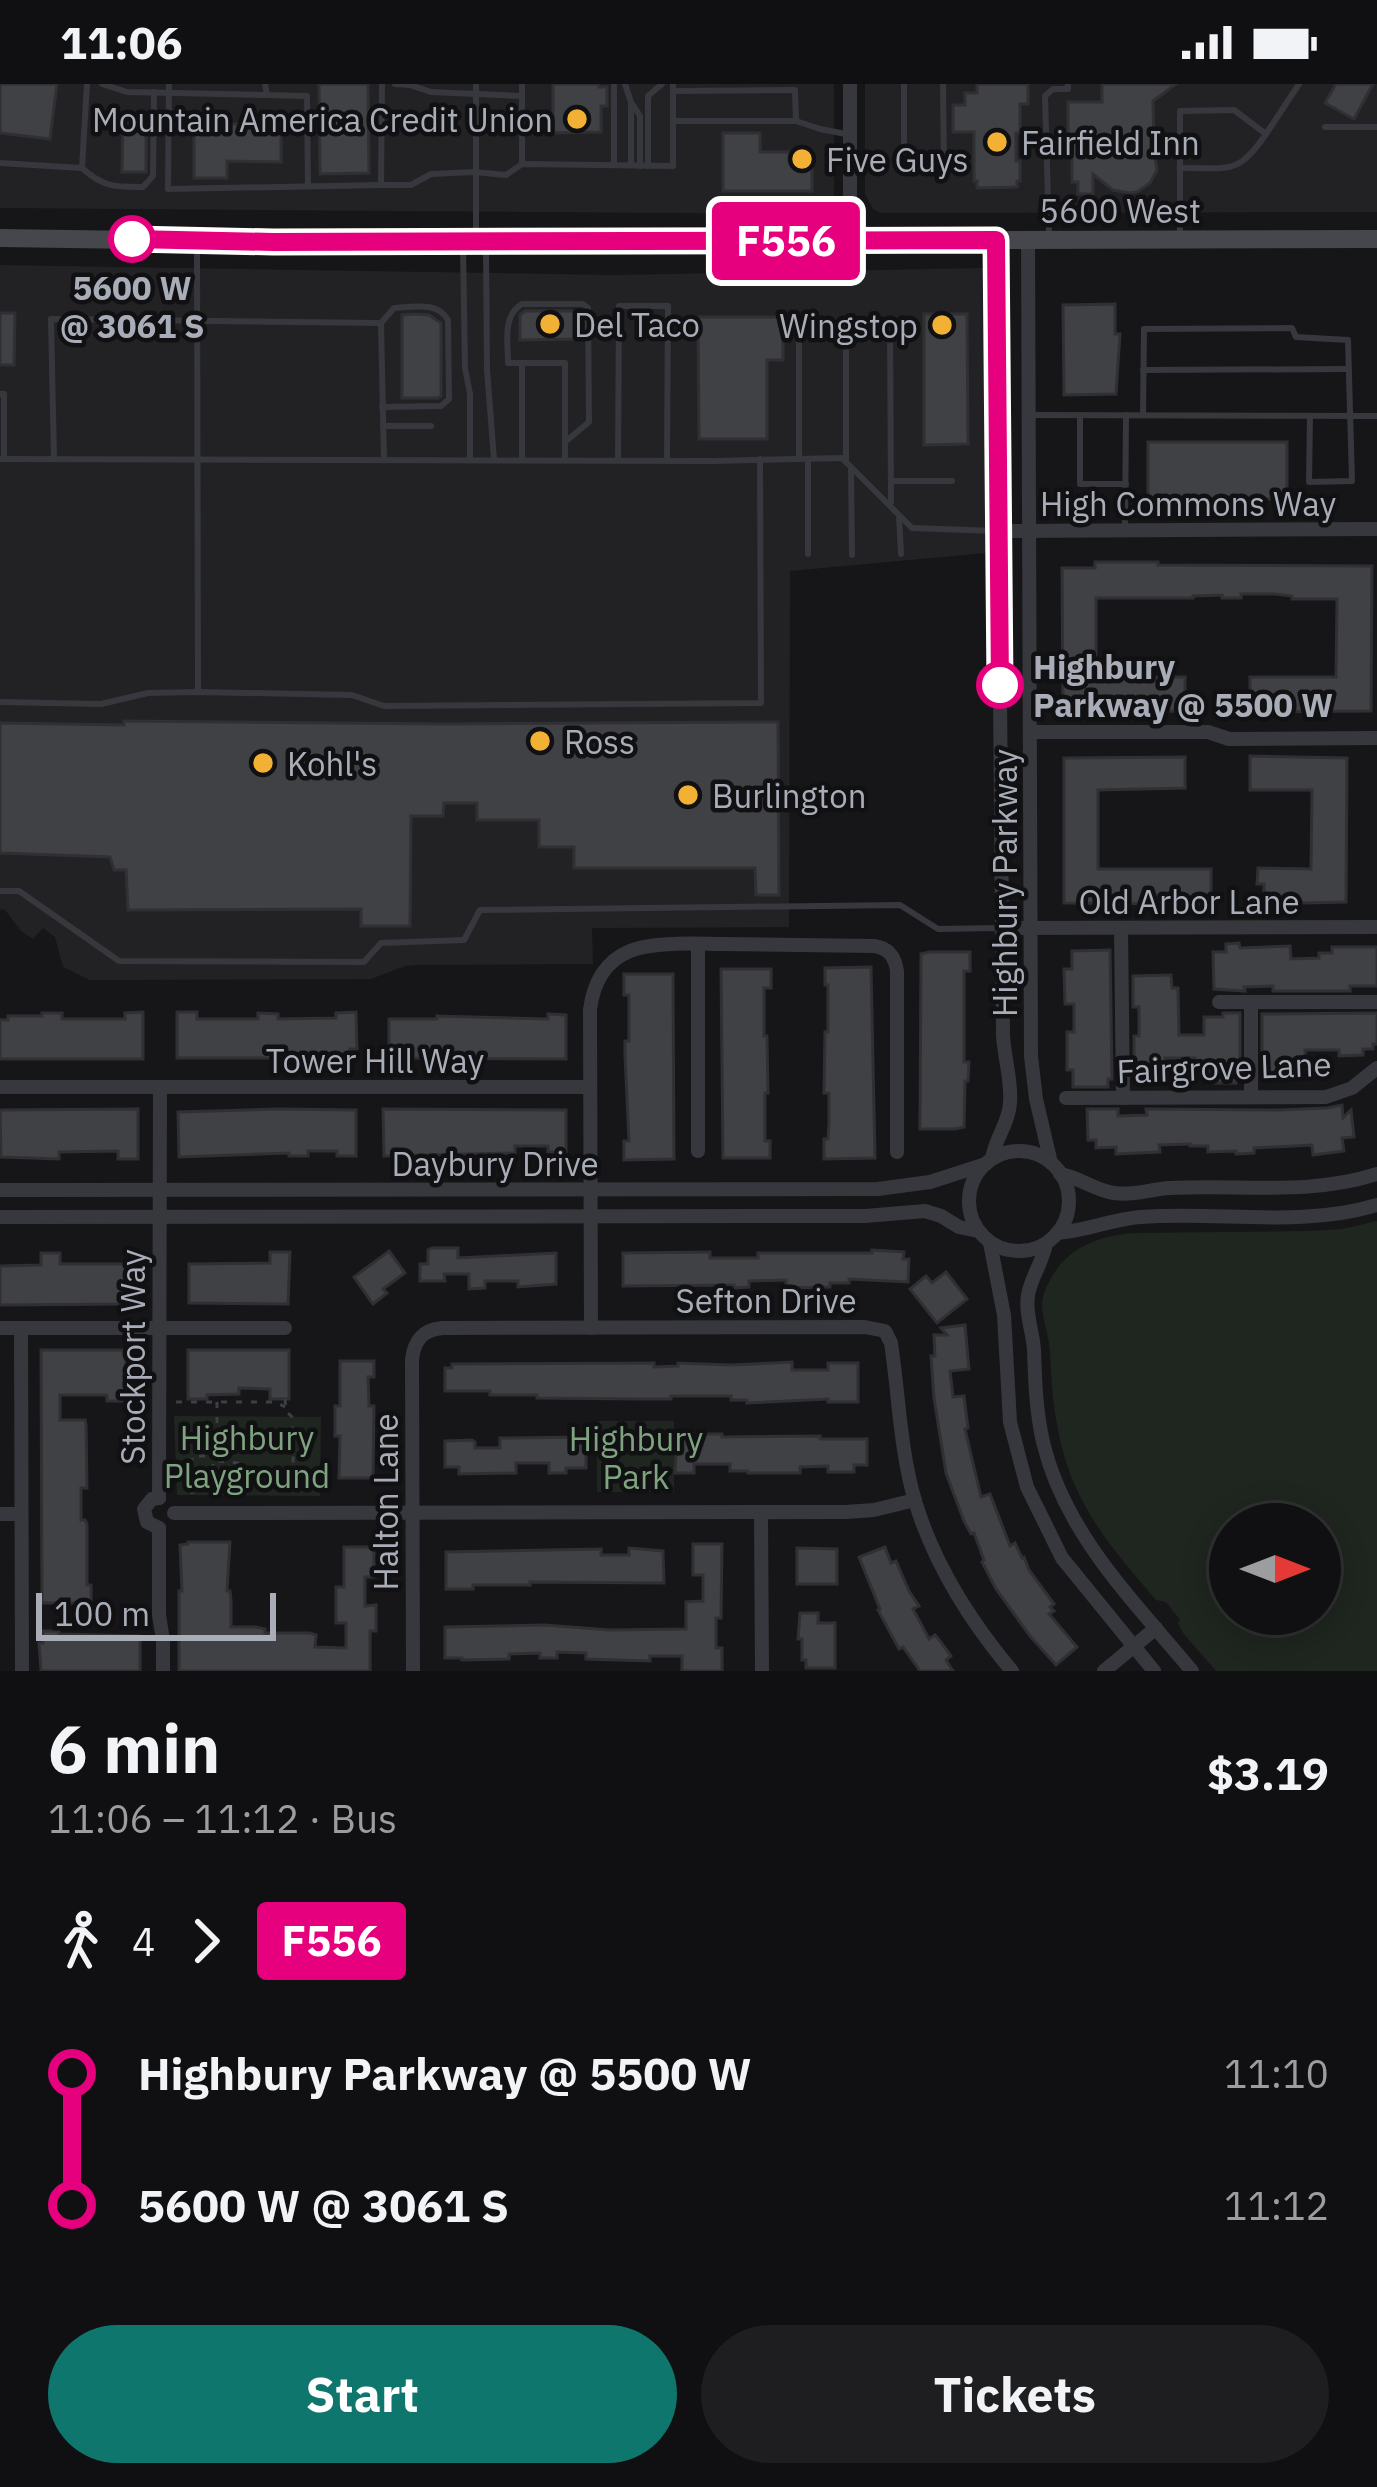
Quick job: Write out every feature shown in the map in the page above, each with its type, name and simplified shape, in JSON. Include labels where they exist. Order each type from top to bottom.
[{"type":"main road","name":"5600 West","points":[[0,238],[475,242],[1377,239]]},
{"type":"street","points":[[850,84],[850,241]]},
{"type":"street","name":"Highbury Parkway","points":[[989,1161],[1010,1107],[1004,1055],[996,240]]},
{"type":"street","name":"Highbury Parkway","points":[[1028,240],[1032,1072],[1056,1168]]},
{"type":"street","name":"High Commons Way","points":[[998,531],[1377,530]]},
{"type":"street","points":[[1030,732],[1208,732],[1228,739],[1376,739],[1377,724]]},
{"type":"street","name":"Old Arbor Lane","points":[[1002,928],[1377,927]]},
{"type":"street","points":[[1121,928],[1123,1098]]},
{"type":"street","points":[[698,944],[698,1151]]},
{"type":"street","points":[[591,1328],[590,1010],[604,971],[632,950],[698,944],[884,948],[897,971],[897,1152]]},
{"type":"street","points":[[1219,1002],[1377,1002]]},
{"type":"street","points":[[1251,1002],[1251,1097]]},
{"type":"street","name":"Fairgrove Lane","points":[[1066,1098],[1334,1095],[1358,1085],[1377,1068]]},
{"type":"street","name":"Tower Hill Way","points":[[0,1087],[590,1087]]},
{"type":"street","name":"Stockport Way","points":[[159,1498],[160,1087]]},
{"type":"street","points":[[1154,1671],[1062,1558],[1027,1487],[1010,1422],[1004,1315],[984,1237],[968,1204],[976,1175],[989,1161],[1016,1151],[1028,1152],[1104,1191],[1129,1194],[1173,1188],[1319,1186],[1377,1174]]},
{"type":"street","name":"Daybury Drive","points":[[0,1190],[898,1188],[930,1183],[989,1161]]},
{"type":"street","points":[[1056,1168],[1069,1204],[1030,1286],[1027,1303],[1036,1404],[1049,1463],[1082,1536],[1192,1671]]},
{"type":"street","points":[[984,1237],[1000,1248],[1024,1252],[1052,1239],[1141,1217],[1334,1215],[1377,1205]]},
{"type":"street","name":"Daybury Drive","points":[[0,1217],[865,1216],[916,1210],[984,1237]]},
{"type":"street","name":"Sefton Drive","points":[[422,1335],[442,1328],[865,1327],[885,1331],[891,1343],[915,1500],[931,1544],[980,1630],[1012,1671]]},
{"type":"street","points":[[0,1328],[285,1328]]},
{"type":"street","points":[[21,1328],[22,1671]]},
{"type":"street","name":"Halton Lane","points":[[413,1671],[412,1360],[422,1335]]},
{"type":"street","points":[[159,1498],[168,1500],[174,1513],[168,1525],[159,1528],[147,1522],[144,1510],[159,1498]]},
{"type":"street","points":[[174,1513],[859,1512],[915,1500]]},
{"type":"street","points":[[761,1512],[761,1671]]},
{"type":"street","points":[[0,1514],[21,1514]]},
{"type":"street","points":[[159,1528],[163,1671]]},
{"type":"street","points":[[1104,1671],[1156,1628]]},
{"type":"lane","points":[[82,168],[87,84]]},
{"type":"lane","points":[[103,84],[127,92],[169,88],[307,96],[308,186]]},
{"type":"lane","points":[[266,84],[266,95]]},
{"type":"lane","points":[[381,184],[382,84]]},
{"type":"lane","points":[[394,84],[431,92],[476,88],[522,96]]},
{"type":"lane","points":[[522,84],[522,164]]},
{"type":"lane","points":[[614,84],[614,165]]},
{"type":"lane","points":[[625,84],[640,116],[640,166]]},
{"type":"lane","points":[[640,166],[648,96],[662,84]]},
{"type":"lane","points":[[904,84],[904,170],[944,169],[943,84]]},
{"type":"lane","points":[[1049,240],[1045,95],[1053,89],[1068,89],[1068,84]]},
{"type":"lane","points":[[1180,168],[1236,167],[1253,154],[1299,84]]},
{"type":"lane","points":[[169,88],[168,189],[411,184],[431,174],[506,175],[522,164],[673,166],[673,87],[795,90],[796,121]]},
{"type":"lane","points":[[470,460],[465,368],[475,242],[476,88]]},
{"type":"lane","points":[[0,163],[82,168],[97,182],[143,187],[153,176],[154,92]]},
{"type":"lane","points":[[1180,240],[1180,111],[1234,110],[1266,134]]},
{"type":"lane","points":[[674,122],[796,121],[850,134]]},
{"type":"lane","points":[[1324,127],[1377,127]]},
{"type":"lane","points":[[197,240],[199,692]]},
{"type":"lane","points":[[475,242],[494,460]]},
{"type":"lane","points":[[565,442],[589,422],[588,308],[583,304],[522,304],[508,318],[508,363],[565,363],[565,442],[565,460]]},
{"type":"lane","points":[[618,460],[619,306],[668,306],[667,460]]},
{"type":"lane","points":[[382,407],[441,406],[449,399],[448,320],[435,307],[394,308],[381,323],[382,407],[383,426],[383,460]]},
{"type":"lane","points":[[54,459],[51,320],[381,323]]},
{"type":"lane","points":[[808,554],[799,321],[890,323],[891,506]]},
{"type":"lane","points":[[846,322],[851,555]]},
{"type":"lane","points":[[1143,416],[1144,329],[1271,328],[1292,328],[1296,337],[1348,340],[1352,481],[1309,482],[1310,416]]},
{"type":"lane","points":[[522,363],[522,460]]},
{"type":"lane","points":[[1144,370],[1349,369]]},
{"type":"lane","points":[[0,394],[4,394],[2,459],[842,458],[912,528],[998,531]]},
{"type":"lane","points":[[1029,416],[1377,416]]},
{"type":"lane","points":[[1080,416],[1080,484],[1126,484]]},
{"type":"lane","points":[[1125,531],[1126,416]]},
{"type":"lane","points":[[383,426],[431,426]]},
{"type":"lane","points":[[0,703],[101,704],[148,693],[199,692],[352,695],[383,706],[761,703],[760,459]]},
{"type":"lane","points":[[891,481],[952,481]]},
{"type":"lane","points":[[899,514],[901,554]]},
{"type":"lane","points":[[0,891],[19,891],[119,961],[364,962],[381,943],[464,940],[480,910],[900,905],[938,929],[1002,928]]},
{"type":"path","points":[[285,1399],[285,1407]]},
{"type":"path","points":[[176,1402],[276,1402],[285,1407],[292,1417],[294,1493]]},
{"type":"path","points":[[177,1480],[213,1479],[217,1402]]},
{"type":"path","points":[[192,1494],[192,1456],[238,1462],[241,1492]]},
{"type":"shaded area","points":[[0,84],[834,84],[834,197],[823,211],[809,214],[0,208]]},
{"type":"shaded area","points":[[865,84],[1377,84],[1377,212],[881,213],[865,194]]},
{"type":"shaded area","points":[[0,265],[614,275],[986,268],[990,297],[986,553],[790,571],[789,927],[592,928],[593,964],[416,965],[371,979],[90,980],[63,967],[55,937],[43,928],[33,939],[0,909]]},
{"type":"green space","points":[[1377,1221],[1377,1671],[1216,1671],[1183,1633],[1180,1620],[1166,1602],[1156,1600],[1115,1550],[1080,1496],[1057,1426],[1043,1295],[1065,1259],[1108,1237],[1311,1231]]},
{"type":"green space","name":"Highbury Playground","points":[[174,1416],[321,1417],[320,1496],[177,1495]]},
{"type":"green space","name":"Highbury Park","points":[[597,1421],[674,1421],[674,1492],[597,1492]]},
{"type":"building","points":[[0,84],[57,84],[50,139],[0,133]]},
{"type":"building","points":[[319,84],[368,84],[369,173],[320,174]]},
{"type":"building","name":"Mountain America Credit Union","points":[[553,84],[607,87],[601,132],[553,133]]},
{"type":"building","name":"Fairfield Inn","points":[[977,84],[1028,84],[1028,104],[1020,104],[1020,133],[1016,133],[1017,187],[977,188],[974,132],[953,132],[953,105],[965,105],[965,93],[977,93]]},
{"type":"building","points":[[1102,84],[1176,84],[1153,101],[1157,170],[1137,192],[1113,190],[1093,174],[1093,194],[1078,194],[1078,182],[1072,182],[1068,102],[1102,102]]},
{"type":"building","points":[[1336,84],[1373,84],[1354,119],[1325,103]]},
{"type":"building","points":[[123,120],[146,120],[146,172],[122,172]]},
{"type":"building","points":[[194,124],[281,124],[281,162],[227,161],[227,178],[194,178]]},
{"type":"building","points":[[723,133],[760,133],[760,152],[812,152],[812,191],[723,191]]},
{"type":"building","points":[[1115,304],[1115,334],[1120,334],[1116,394],[1064,395],[1063,305]]},
{"type":"building","name":"Del Taco","points":[[525,311],[580,311],[581,339],[520,340],[520,315]]},
{"type":"building","points":[[0,313],[15,313],[14,365],[0,365]]},
{"type":"building","points":[[924,314],[967,314],[968,444],[924,445]]},
{"type":"building","points":[[402,315],[429,315],[441,323],[438,398],[402,398]]},
{"type":"building","points":[[698,317],[783,317],[783,360],[767,360],[767,439],[699,439]]},
{"type":"building","points":[[1148,442],[1287,442],[1287,499],[1148,499]]},
{"type":"building","points":[[1095,562],[1372,566],[1371,711],[1250,712],[1250,677],[1336,677],[1337,599],[1292,599],[1275,594],[1096,598],[1096,677],[1185,677],[1185,711],[1063,708],[1062,568],[1095,568]]},
{"type":"building","points":[[124,721],[778,722],[779,895],[756,895],[755,868],[574,868],[574,847],[539,847],[539,820],[477,820],[477,803],[444,803],[443,816],[411,816],[410,926],[361,926],[361,909],[128,910],[126,870],[114,870],[110,857],[0,853],[0,723],[124,725]]},
{"type":"building","points":[[1250,756],[1347,758],[1346,902],[1264,904],[1264,884],[1257,884],[1258,868],[1311,869],[1312,790],[1250,790]]},
{"type":"building","points":[[1185,757],[1185,788],[1098,790],[1098,869],[1211,869],[1211,904],[1064,903],[1064,758]]},
{"type":"building","points":[[1239,943],[1240,948],[1290,946],[1291,959],[1319,958],[1319,953],[1332,953],[1332,947],[1377,947],[1377,986],[1350,986],[1350,991],[1273,991],[1273,986],[1214,989],[1213,952],[1226,952],[1226,944]]},
{"type":"building","points":[[1110,950],[1112,1079],[1108,1087],[1073,1087],[1073,1070],[1067,1070],[1067,1032],[1074,1032],[1074,1004],[1065,1004],[1064,969],[1072,969],[1072,951]]},
{"type":"building","points":[[970,952],[970,971],[964,971],[968,1081],[964,1127],[955,1129],[920,1129],[921,954]]},
{"type":"building","points":[[871,967],[875,1158],[824,1159],[829,1123],[829,1093],[824,1093],[825,968]]},
{"type":"building","points":[[721,969],[771,969],[771,988],[764,988],[765,1141],[770,1141],[770,1158],[723,1158]]},
{"type":"building","points":[[624,974],[673,974],[674,1159],[624,1160],[624,1141],[629,1141],[625,1041],[629,1041],[629,995],[624,995]]},
{"type":"building","points":[[1171,975],[1172,988],[1178,988],[1179,1035],[1204,1035],[1204,1017],[1240,1013],[1236,1083],[1208,1083],[1208,1074],[1195,1074],[1195,1058],[1165,1058],[1165,1066],[1134,1067],[1139,1007],[1133,1007],[1133,976]]},
{"type":"building","points":[[143,1012],[143,1059],[0,1059],[0,1020],[8,1016],[62,1013],[62,1019],[125,1019],[125,1013]]},
{"type":"building","points":[[177,1012],[197,1012],[197,1019],[258,1019],[258,1013],[278,1014],[278,1019],[336,1018],[336,1013],[356,1012],[357,1049],[350,1049],[350,1058],[177,1058]]},
{"type":"building","points":[[1377,1013],[1377,1044],[1363,1049],[1363,1055],[1305,1050],[1305,1057],[1297,1057],[1297,1079],[1262,1079],[1262,1014]]},
{"type":"building","points":[[548,1014],[566,1015],[566,1059],[389,1058],[389,1019],[548,1019]]},
{"type":"building","points":[[1342,1105],[1343,1118],[1351,1110],[1354,1137],[1342,1138],[1344,1151],[1313,1155],[1312,1145],[1254,1148],[1254,1153],[1236,1154],[1208,1152],[1208,1146],[1190,1144],[1159,1145],[1160,1152],[1116,1154],[1116,1147],[1096,1148],[1096,1140],[1088,1140],[1087,1109],[1118,1109],[1118,1116],[1147,1115],[1146,1109],[1280,1110]]},
{"type":"building","points":[[138,1109],[138,1159],[118,1159],[118,1151],[59,1152],[59,1159],[1,1157],[0,1110]]},
{"type":"building","points":[[383,1109],[566,1110],[566,1152],[548,1152],[548,1146],[515,1146],[515,1153],[384,1156]]},
{"type":"building","points":[[356,1110],[356,1156],[308,1151],[308,1156],[179,1157],[178,1112]]},
{"type":"building","points":[[432,1248],[458,1248],[458,1258],[556,1253],[556,1284],[518,1287],[518,1281],[485,1281],[485,1288],[469,1289],[469,1274],[420,1281],[420,1264],[428,1264]]},
{"type":"building","points":[[389,1251],[405,1273],[383,1289],[387,1293],[373,1304],[354,1277]]},
{"type":"building","points":[[270,1252],[290,1252],[288,1304],[189,1303],[189,1264],[270,1263]]},
{"type":"building","points":[[710,1252],[710,1258],[758,1258],[758,1253],[904,1252],[903,1259],[909,1259],[908,1282],[849,1279],[849,1283],[830,1283],[830,1287],[786,1288],[786,1280],[749,1281],[749,1287],[734,1288],[623,1286],[623,1253]]},
{"type":"building","points":[[41,1253],[60,1253],[60,1264],[126,1264],[126,1304],[0,1305],[0,1266],[41,1265]]},
{"type":"building","points":[[946,1272],[967,1299],[937,1323],[910,1289],[926,1276],[932,1283]]},
{"type":"building","points":[[965,1325],[969,1369],[950,1371],[953,1397],[964,1396],[965,1429],[981,1497],[990,1494],[1010,1546],[1015,1543],[1054,1604],[1049,1614],[1077,1647],[1056,1665],[996,1589],[946,1473],[931,1356],[935,1356],[934,1335],[947,1335],[941,1328]]},
{"type":"building","points":[[41,1350],[126,1350],[126,1401],[107,1401],[107,1395],[60,1395],[60,1420],[85,1420],[86,1425],[87,1488],[81,1488],[81,1520],[87,1524],[88,1603],[42,1603]]},
{"type":"building","points":[[188,1350],[289,1350],[289,1399],[270,1399],[270,1389],[239,1388],[239,1394],[188,1399]]},
{"type":"building","points":[[340,1361],[374,1361],[374,1377],[368,1377],[369,1406],[374,1406],[373,1478],[339,1478],[335,1406],[340,1406]]},
{"type":"building","points":[[792,1362],[792,1370],[828,1370],[828,1363],[858,1363],[858,1402],[747,1403],[731,1400],[731,1396],[537,1398],[445,1391],[445,1368],[452,1364],[654,1363],[654,1367]]},
{"type":"building","points":[[677,1434],[867,1439],[867,1465],[854,1465],[854,1472],[828,1472],[828,1466],[800,1467],[800,1473],[748,1473],[730,1471],[730,1464],[694,1464],[694,1473],[675,1473]]},
{"type":"building","points":[[586,1437],[586,1468],[566,1468],[566,1473],[549,1473],[549,1463],[516,1463],[516,1473],[459,1474],[459,1467],[445,1467],[445,1441],[472,1440],[475,1448],[500,1448],[500,1438]]},
{"type":"building","points":[[230,1542],[231,1627],[310,1633],[316,1635],[315,1647],[346,1648],[346,1623],[336,1623],[336,1587],[344,1587],[344,1547],[374,1547],[374,1577],[365,1577],[365,1606],[376,1605],[376,1631],[370,1631],[370,1671],[179,1671],[180,1545]]},
{"type":"building","points":[[693,1544],[722,1544],[716,1648],[722,1648],[722,1671],[682,1671],[682,1656],[650,1656],[650,1661],[586,1659],[586,1653],[557,1652],[557,1658],[540,1658],[540,1653],[509,1654],[509,1659],[445,1658],[445,1627],[686,1629],[686,1602],[703,1601],[703,1575],[693,1575]]},
{"type":"building","points":[[885,1547],[919,1606],[913,1609],[929,1639],[935,1635],[940,1641],[951,1656],[946,1660],[953,1671],[920,1671],[903,1647],[899,1649],[878,1610],[859,1557]]},
{"type":"building","points":[[629,1548],[663,1551],[664,1583],[530,1582],[446,1589],[446,1552],[601,1549],[601,1555],[629,1555]]},
{"type":"building","points":[[797,1548],[837,1549],[837,1584],[797,1584]]},
{"type":"building","points":[[800,1613],[818,1613],[818,1623],[835,1623],[835,1668],[806,1668],[802,1639],[798,1639]]},
{"type":"building","points":[[43,1631],[140,1636],[140,1671],[41,1671]]},
{"type":"bus line","name":"F556","points":[[132,239],[996,240],[1000,685]]},
{"type":"place","name":"Mountain America Credit Union","points":[[577,119]]},
{"type":"place","name":"Fairfield Inn","points":[[997,142]]},
{"type":"place","name":"Five Guys","points":[[802,159]]},
{"type":"place","name":"5600 W @ 3061 S","points":[[132,239]]},
{"type":"place","name":"Del Taco","points":[[550,324]]},
{"type":"place","name":"Wingstop","points":[[942,325]]},
{"type":"place","name":"Highbury Parkway @ 5500 W","points":[[1000,685]]},
{"type":"place","name":"Ross","points":[[540,741]]},
{"type":"place","name":"Kohl's","points":[[263,763]]},
{"type":"place","name":"Burlington","points":[[688,795]]}]
